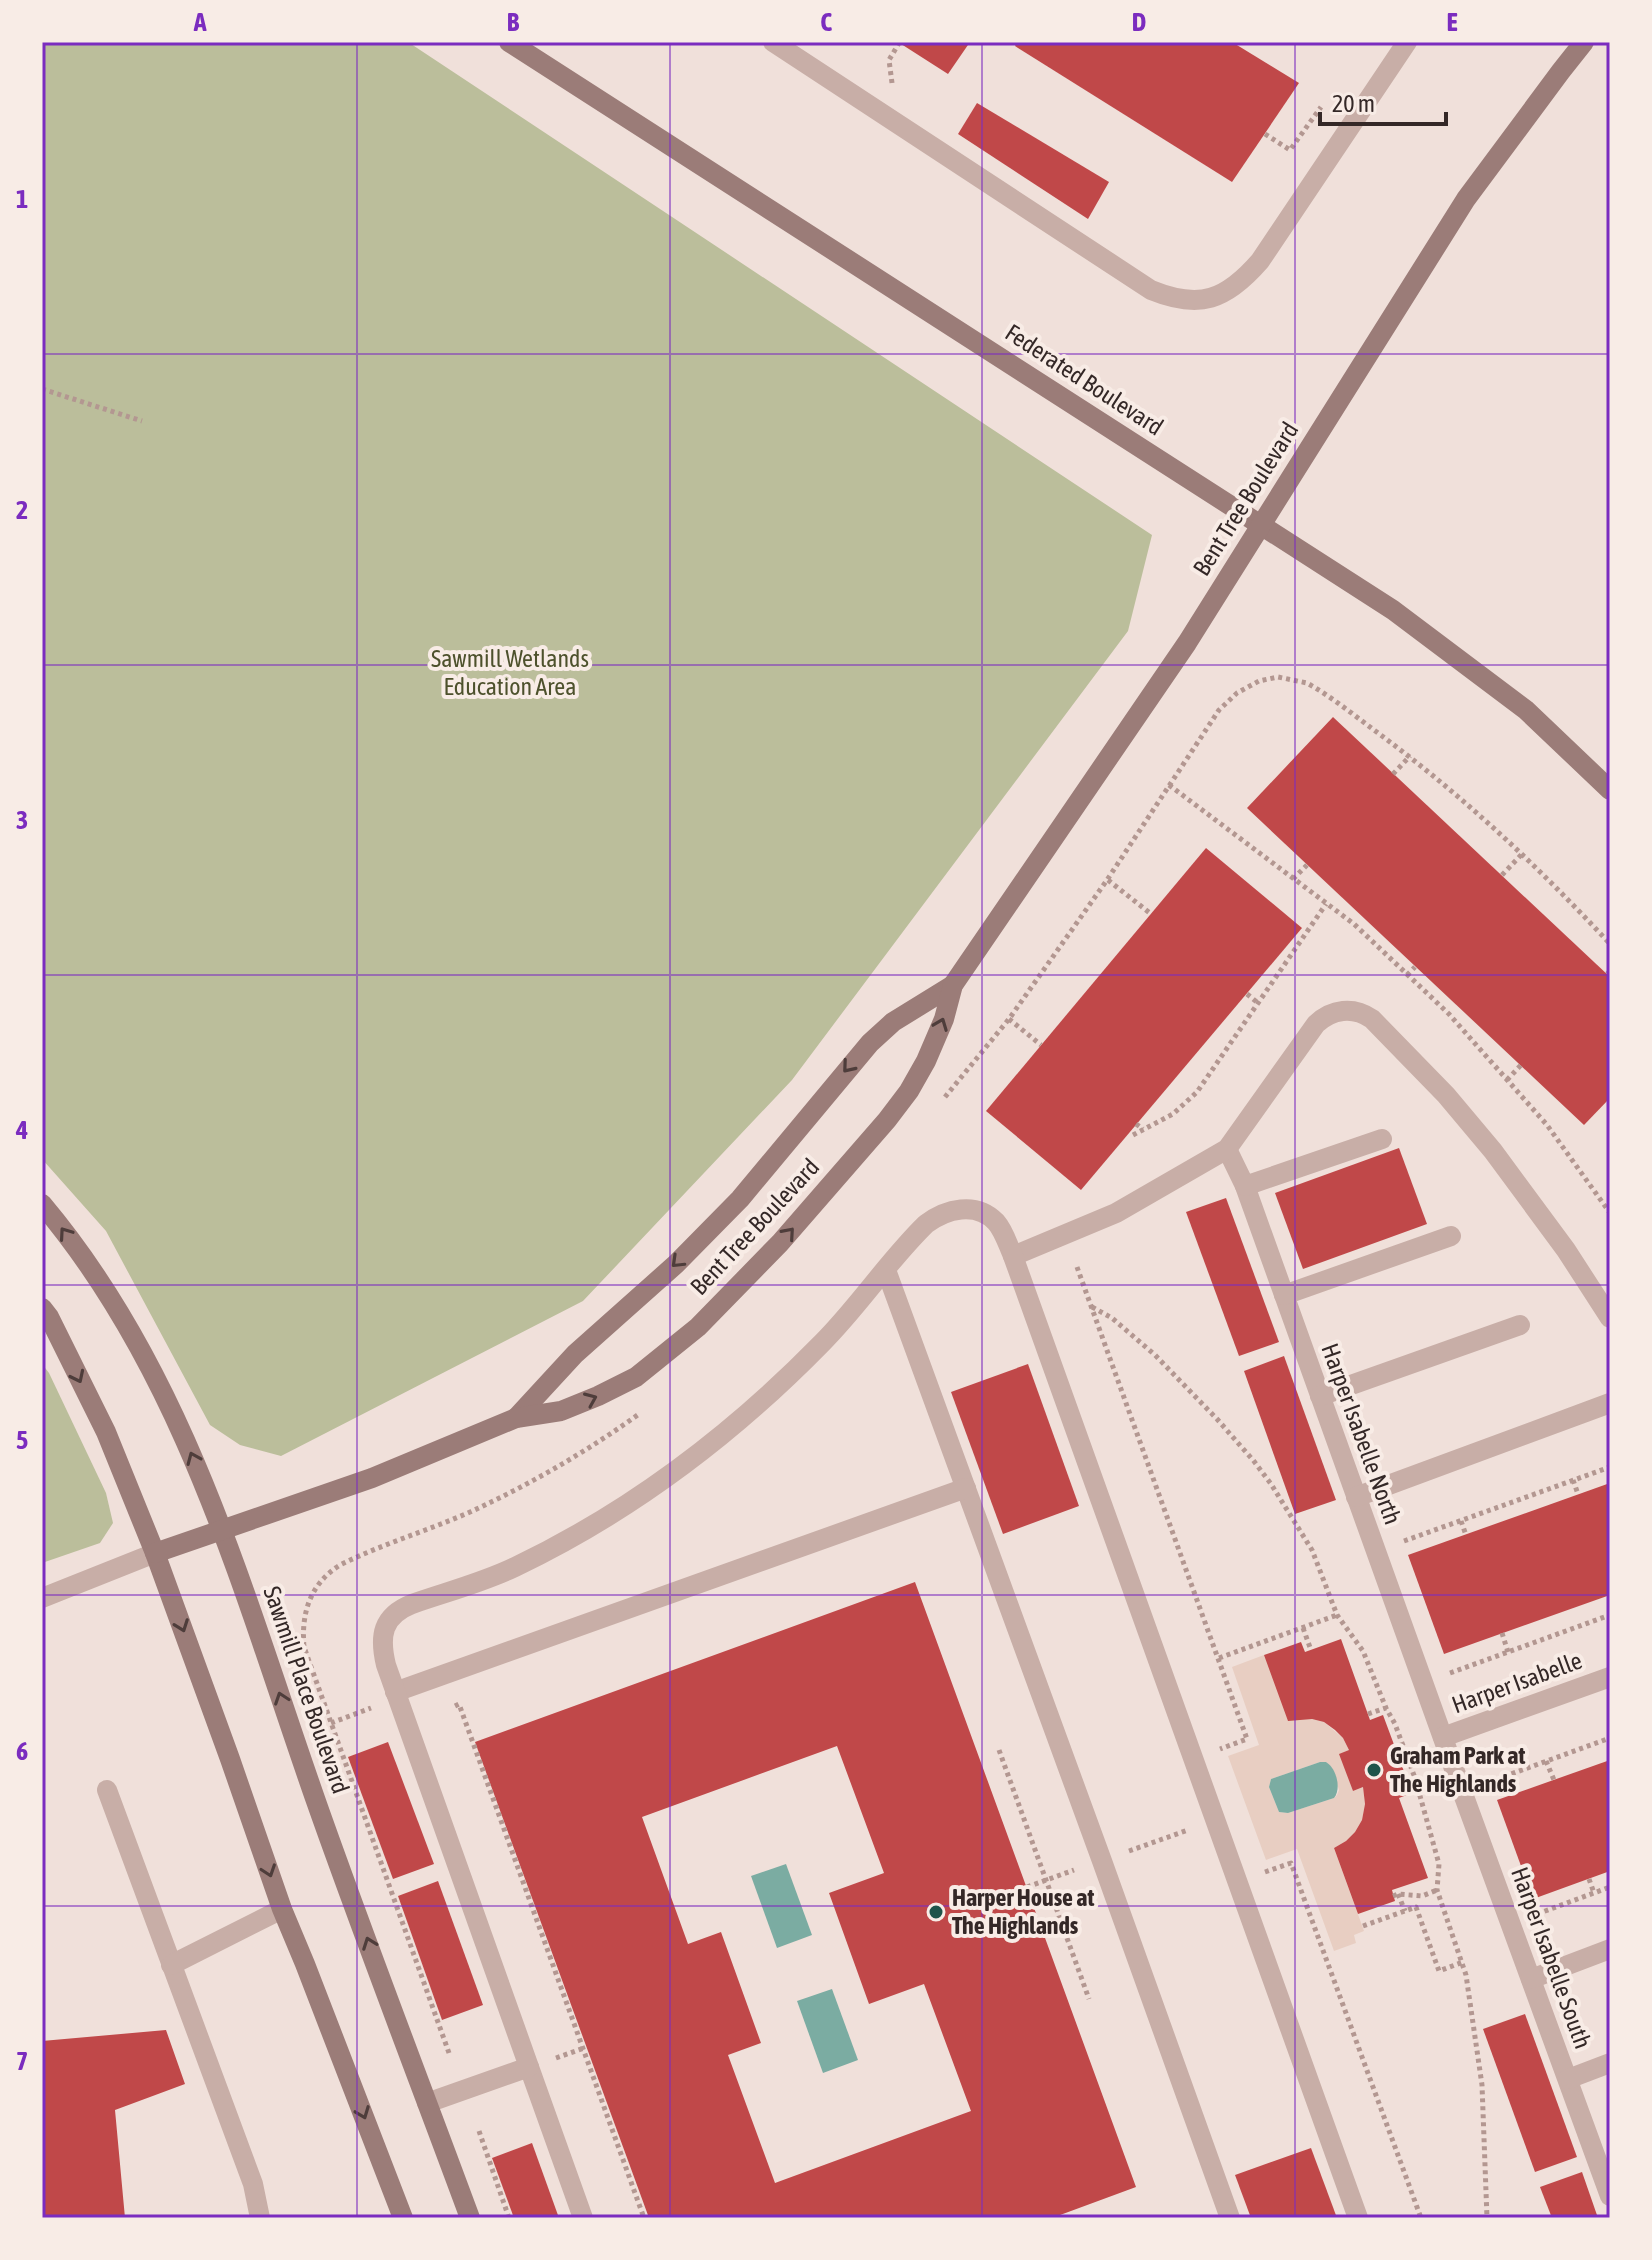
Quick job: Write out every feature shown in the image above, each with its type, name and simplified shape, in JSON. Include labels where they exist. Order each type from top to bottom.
[{"type":"street","name":"Federated Boulevard","points":[[509,42],[1393,610],[1526,710],[1610,790]]},
{"type":"street","points":[[773,42],[1151,290],[1174,299],[1198,301],[1219,295],[1241,283],[1260,261],[1407,42]]},
{"type":"street","name":"Bent Tree Boulevard","points":[[155,1553],[372,1478],[516,1418],[561,1411],[598,1396],[636,1377],[698,1327],[780,1243],[909,1091],[944,1019],[953,985],[1187,643],[1466,199],[1584,42]]},
{"type":"street","name":"Bent Tree Boulevard","points":[[516,1418],[575,1354],[676,1264],[740,1199],[870,1043],[893,1022],[953,985]]},
{"type":"street","points":[[1013,1256],[1116,1213],[1227,1149],[1316,1024],[1323,1017],[1339,1011],[1366,1015],[1446,1095],[1493,1151],[1558,1238],[1610,1318]]},
{"type":"street","points":[[1245,1186],[1382,1139]]},
{"type":"street","name":"Harper Isabelle North","points":[[1227,1149],[1245,1186],[1443,1737]]},
{"type":"street","name":"Sawmill Place Boulevard","points":[[42,1204],[116,1305],[179,1425],[223,1530],[317,1805],[470,2218]]},
{"type":"street","points":[[583,2218],[396,1695],[386,1665],[382,1641],[384,1629],[400,1609],[514,1568],[653,1487],[752,1411],[825,1340],[926,1224],[955,1210],[977,1211],[993,1219],[1013,1256],[1358,2218]]},
{"type":"street","points":[[1284,1295],[1451,1236]]},
{"type":"street","points":[[886,1270],[1230,2218]]},
{"type":"street","points":[[42,1308],[106,1432],[155,1553],[282,1909],[403,2218]]},
{"type":"street","points":[[1320,1396],[1520,1325]]},
{"type":"street","points":[[1356,1497],[1610,1403]]},
{"type":"street","points":[[396,1695],[966,1488]]},
{"type":"street","points":[[42,1598],[155,1553]]},
{"type":"street","name":"Harper Isabelle","points":[[1443,1737],[1610,1677]]},
{"type":"street","name":"Harper Isabelle South","points":[[1443,1737],[1510,1924],[1606,2174],[1610,2196]]},
{"type":"street","points":[[107,1790],[253,2184],[260,2218]]},
{"type":"street","points":[[171,1965],[282,1909]]},
{"type":"street","points":[[1531,1979],[1610,1949]]},
{"type":"street","points":[[1568,2079],[1610,2063]]},
{"type":"street","points":[[427,2103],[529,2067]]},
{"type":"path","points":[[42,389],[142,421]]},
{"type":"path","points":[[939,1104],[1009,1019],[1107,880],[1219,710],[1248,686],[1259,681],[1278,677],[1299,680],[1319,690],[1410,756],[1522,854],[1610,944]]},
{"type":"path","points":[[1393,774],[1410,756]]},
{"type":"path","points":[[1169,785],[1354,924],[1449,1014],[1547,1125],[1610,1213]]},
{"type":"path","points":[[1502,875],[1522,854]]},
{"type":"path","points":[[1293,879],[1307,865]]},
{"type":"path","points":[[1107,880],[1151,914]]},
{"type":"path","points":[[1133,1135],[1173,1114],[1197,1092],[1326,904]]},
{"type":"path","points":[[1407,975],[1415,967]]},
{"type":"path","points":[[1247,994],[1258,1003]]},
{"type":"path","points":[[1009,1019],[1041,1045]]},
{"type":"path","points":[[1507,1080],[1521,1065]]},
{"type":"path","points":[[1136,1124],[1143,1129]]},
{"type":"path","points":[[1077,1267],[1247,1739],[1215,1751]]},
{"type":"path","points":[[1091,1307],[1112,1318],[1140,1341],[1217,1419],[1271,1484],[1312,1550],[1337,1615],[1363,1651],[1395,1724],[1418,1788],[1439,1864],[1437,1890],[1463,1962],[1482,2085],[1487,2218]]},
{"type":"path","points":[[449,2053],[304,1647],[302,1629],[311,1596],[328,1573],[357,1557],[470,1512],[558,1467],[645,1409]]},
{"type":"path","points":[[1376,1552],[1610,1467]]},
{"type":"path","points":[[1573,1480],[1578,1494]]},
{"type":"path","points":[[1461,1521],[1466,1535]]},
{"type":"path","points":[[1219,1658],[1337,1615]]},
{"type":"path","points":[[1449,1673],[1610,1615]]},
{"type":"path","points":[[1303,1628],[1311,1650]]},
{"type":"path","points":[[1502,1633],[1508,1652]]},
{"type":"path","points":[[331,1723],[396,1695]]},
{"type":"path","points":[[406,1723],[459,1704],[644,2218]]},
{"type":"path","points":[[1368,1714],[1386,1708]]},
{"type":"path","points":[[1480,1785],[1610,1738]]},
{"type":"path","points":[[999,1750],[1089,1999]]},
{"type":"path","points":[[1546,1761],[1554,1780]]},
{"type":"path","points":[[1260,1874],[1291,1863],[1421,2218]]},
{"type":"path","points":[[1589,1879],[1594,1893]]},
{"type":"path","points":[[1510,1924],[1610,1887]]},
{"type":"path","points":[[1405,1911],[1396,1895],[1422,1896],[1437,1890]]},
{"type":"path","points":[[1363,1926],[1416,1907],[1439,1971],[1463,1962]]},
{"type":"path","points":[[479,2131],[509,2218]]},
{"type":"green space","name":"Sawmill Wetlands Education Area","points":[[42,42],[408,42],[1152,535],[1128,631],[792,1080],[583,1301],[281,1456],[240,1445],[210,1425],[106,1231],[42,1159]]},
{"type":"green space","points":[[42,1364],[106,1493],[113,1523],[100,1543],[42,1563]]},
{"type":"shaded area","points":[[1264,1655],[1312,1719],[1324,1722],[1343,1738],[1349,1750],[1340,1754],[1353,1791],[1363,1787],[1365,1804],[1362,1820],[1355,1832],[1334,1848],[1364,1931],[1354,1935],[1356,1943],[1334,1951],[1297,1849],[1266,1860],[1228,1756],[1259,1745],[1232,1667]],"holes":[[[1326,1762],[1332,1768],[1339,1790],[1337,1795],[1288,1813],[1279,1812],[1269,1787],[1271,1779]]]},
{"type":"water","points":[[1326,1762],[1335,1773],[1338,1789],[1334,1798],[1288,1813],[1279,1812],[1269,1787],[1271,1779]]},
{"type":"water","points":[[786,1864],[812,1935],[777,1948],[751,1876]]},
{"type":"water","points":[[832,1989],[858,2060],[823,2073],[797,2001]]},
{"type":"building","points":[[898,42],[970,42],[948,74]]},
{"type":"building","points":[[1017,42],[1232,42],[1299,83],[1232,182],[1015,46]]},
{"type":"building","points":[[977,103],[1109,182],[1088,219],[958,134]]},
{"type":"building","points":[[1333,717],[1610,977],[1610,1098],[1584,1125],[1247,808]]},
{"type":"building","points":[[1206,848],[1302,928],[1081,1190],[986,1111]]},
{"type":"building","points":[[1399,1148],[1427,1224],[1303,1269],[1275,1193]]},
{"type":"building","points":[[1226,1198],[1279,1342],[1239,1356],[1186,1212]]},
{"type":"building","points":[[1284,1356],[1336,1500],[1295,1514],[1244,1371]]},
{"type":"building","points":[[1028,1364],[1079,1506],[1003,1534],[951,1392]]},
{"type":"building","points":[[1610,1483],[1610,1595],[1444,1654],[1408,1555]]},
{"type":"building","name":"Harper House at The Highlands","points":[[915,1582],[1136,2187],[1052,2218],[649,2218],[475,1742]],"holes":[[[837,1746],[884,1873],[829,1893],[869,2004],[924,1984],[971,2111],[775,2183],[728,2055],[761,2043],[721,1932],[688,1944],[642,1817]]]},
{"type":"building","name":"Graham Park at The Highlands","points":[[1341,1639],[1370,1720],[1383,1715],[1412,1793],[1399,1798],[1428,1878],[1392,1890],[1395,1901],[1358,1914],[1334,1848],[1355,1832],[1362,1820],[1365,1804],[1363,1787],[1353,1791],[1339,1754],[1349,1750],[1335,1730],[1324,1722],[1312,1719],[1288,1721],[1264,1655],[1301,1642],[1305,1652]]},
{"type":"building","points":[[388,1742],[434,1864],[393,1879],[348,1757]]},
{"type":"building","points":[[1610,1760],[1610,1871],[1533,1899],[1497,1800]]},
{"type":"building","points":[[438,1881],[483,2005],[442,2020],[398,1896]]},
{"type":"building","points":[[1525,2014],[1577,2157],[1535,2172],[1483,2029]]},
{"type":"building","points":[[166,2030],[185,2084],[115,2110],[125,2218],[42,2218],[42,2041]]},
{"type":"building","points":[[532,2143],[559,2218],[514,2218],[492,2158]]},
{"type":"building","points":[[1311,2148],[1337,2218],[1251,2218],[1235,2175]]},
{"type":"building","points":[[1582,2172],[1598,2218],[1552,2218],[1540,2187]]},
{"type":"place","name":"Graham Park at The Highlands","points":[[1374,1770]]},
{"type":"place","name":"Harper House at The Highlands","points":[[936,1912]]}]
